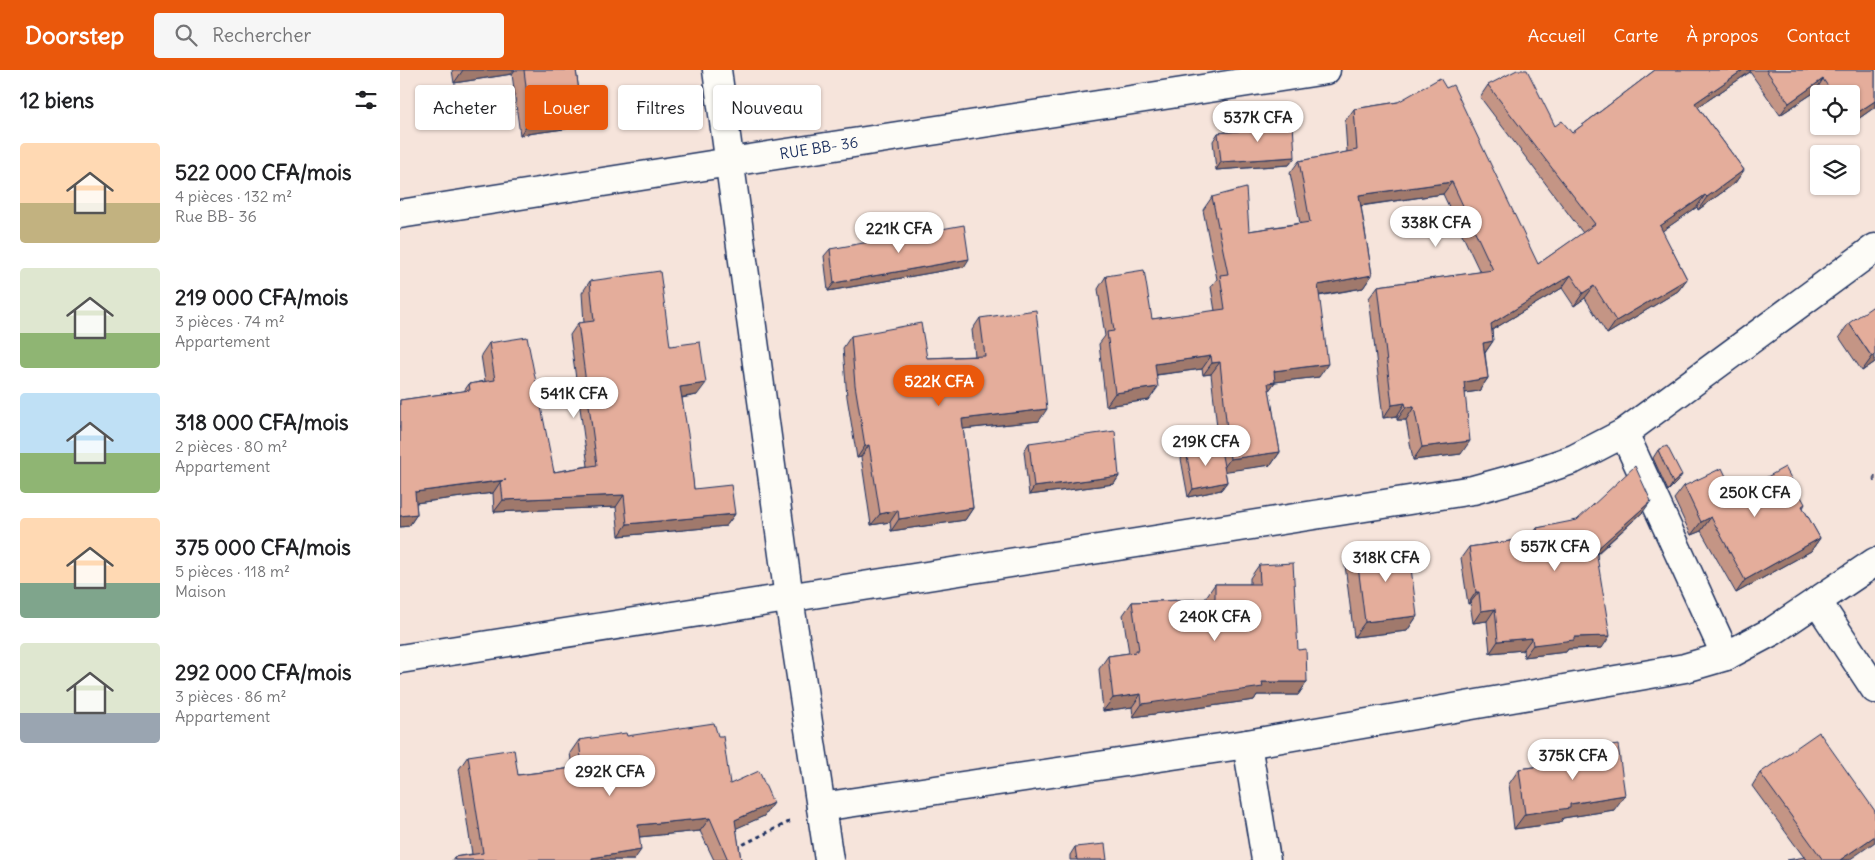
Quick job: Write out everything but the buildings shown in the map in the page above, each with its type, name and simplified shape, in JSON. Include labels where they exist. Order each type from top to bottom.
[{"type":"street","points":[[717,70],[789,598],[829,860]]},
{"type":"street","name":"RUE BB- 36","points":[[400,214],[1326,70]]},
{"type":"street","points":[[400,659],[1473,490],[1531,474],[1574,459],[1624,433],[1875,248]]},
{"type":"street","points":[[1624,433],[1726,656]]},
{"type":"street","points":[[820,807],[1247,744],[1685,668],[1726,656],[1774,631],[1875,562]]},
{"type":"street","points":[[1818,601],[1875,689]]},
{"type":"street","points":[[1247,744],[1266,860]]},
{"type":"path","points":[[728,852],[820,807]]}]
